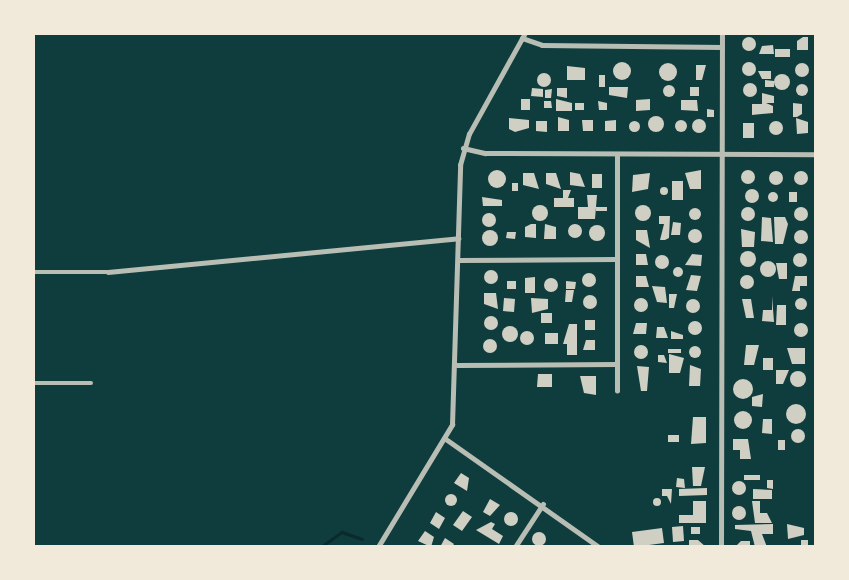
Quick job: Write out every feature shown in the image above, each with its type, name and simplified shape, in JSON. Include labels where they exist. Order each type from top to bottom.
[{"type":"street","points":[[721,547],[722,33]]},
{"type":"street","points":[[378,547],[446,439],[455,413],[458,238],[463,148],[523,36],[542,45],[722,47]]},
{"type":"street","points":[[463,148],[485,153],[816,154]]},
{"type":"street","points":[[617,155],[617,391]]},
{"type":"street","points":[[33,272],[108,272],[458,238]]},
{"type":"street","points":[[458,260],[616,259]]},
{"type":"street","points":[[456,365],[617,364]]},
{"type":"street","points":[[33,383],[90,383]]},
{"type":"street","points":[[446,439],[543,503],[599,547]]},
{"type":"street","points":[[515,547],[543,503]]},
{"type":"building","points":[[749,37],[754,39],[754,49],[749,51],[744,49],[742,44],[744,39]]},
{"type":"building","points":[[808,37],[808,50],[797,50],[797,41]]},
{"type":"building","points":[[773,45],[774,54],[759,54],[762,46]]},
{"type":"building","points":[[775,49],[790,49],[790,57],[775,57]]},
{"type":"building","points":[[622,62],[628,65],[631,71],[628,77],[622,80],[616,77],[613,71],[616,65]]},
{"type":"building","points":[[749,62],[754,64],[754,74],[749,76],[744,74],[742,69],[744,64]]},
{"type":"building","points":[[668,63],[674,66],[677,72],[674,78],[668,81],[662,78],[659,72],[662,66]]},
{"type":"building","points":[[802,63],[807,65],[807,75],[802,77],[797,75],[795,70],[797,65]]},
{"type":"building","points":[[696,65],[706,65],[702,80],[696,80]]},
{"type":"building","points":[[567,66],[585,68],[585,80],[567,80]]},
{"type":"building","points":[[758,71],[771,71],[771,79],[762,79]]},
{"type":"building","points":[[544,73],[549,75],[549,85],[544,87],[539,85],[537,80],[539,75]]},
{"type":"building","points":[[782,74],[788,76],[788,88],[782,90],[776,88],[774,82],[776,76]]},
{"type":"building","points":[[599,75],[605,75],[605,87],[599,87]]},
{"type":"building","points":[[765,80],[774,81],[774,87],[765,87]]},
{"type":"building","points":[[747,83],[753,83],[757,90],[753,97],[747,97],[743,93],[743,87]]},
{"type":"building","points":[[802,84],[808,90],[802,96],[796,90]]},
{"type":"building","points":[[669,85],[675,91],[669,97],[663,91]]},
{"type":"building","points":[[609,87],[628,87],[627,98],[609,95]]},
{"type":"building","points":[[690,87],[699,87],[699,96],[690,96]]},
{"type":"building","points":[[532,88],[543,89],[543,97],[531,96]]},
{"type":"building","points":[[557,88],[567,88],[567,98],[557,96]]},
{"type":"building","points":[[552,89],[551,98],[545,98],[545,90]]},
{"type":"building","points":[[762,93],[774,96],[774,103],[766,103],[773,106],[773,113],[752,115],[752,104],[762,104]]},
{"type":"building","points":[[521,99],[530,99],[530,110],[521,110]]},
{"type":"building","points":[[556,99],[572,103],[572,111],[556,111]]},
{"type":"building","points":[[650,99],[650,110],[636,111],[636,100]]},
{"type":"building","points":[[681,100],[697,100],[698,111],[681,110]]},
{"type":"building","points":[[544,101],[551,101],[552,108],[544,108]]},
{"type":"building","points":[[598,101],[607,103],[607,110],[599,110]]},
{"type":"building","points":[[575,103],[584,103],[584,110],[575,110]]},
{"type":"building","points":[[793,103],[802,104],[802,114],[797,117],[793,117]]},
{"type":"building","points":[[707,109],[714,110],[714,117],[707,117]]},
{"type":"building","points":[[656,116],[662,118],[662,130],[656,132],[650,130],[648,124],[650,118]]},
{"type":"building","points":[[558,117],[569,120],[569,131],[558,131]]},
{"type":"building","points":[[509,118],[529,120],[529,128],[515,132],[509,129]]},
{"type":"building","points":[[796,118],[808,122],[808,133],[797,134]]},
{"type":"building","points":[[696,119],[702,119],[706,126],[702,133],[696,133],[692,129],[692,123]]},
{"type":"building","points":[[582,120],[593,120],[593,131],[583,131]]},
{"type":"building","points":[[616,120],[616,131],[605,131],[605,121]]},
{"type":"building","points":[[634,120],[640,126],[634,132],[628,126]]},
{"type":"building","points":[[681,120],[687,126],[681,132],[675,126]]},
{"type":"building","points":[[536,121],[547,121],[547,132],[536,131]]},
{"type":"building","points":[[776,121],[781,123],[781,133],[776,135],[771,133],[769,128],[771,123]]},
{"type":"building","points":[[743,123],[754,123],[754,138],[743,138]]},
{"type":"building","points":[[497,170],[503,173],[506,179],[503,185],[497,188],[491,185],[488,179],[491,173]]},
{"type":"building","points":[[701,170],[701,189],[690,189],[685,173]]},
{"type":"building","points":[[748,170],[753,172],[753,182],[748,184],[743,182],[741,177],[743,172]]},
{"type":"building","points":[[776,171],[781,173],[781,183],[776,185],[771,183],[769,178],[771,173]]},
{"type":"building","points":[[798,171],[804,171],[808,178],[804,185],[798,185],[794,181],[794,175]]},
{"type":"building","points":[[570,172],[580,174],[585,187],[570,185]]},
{"type":"building","points":[[523,173],[534,173],[539,189],[523,185]]},
{"type":"building","points":[[546,173],[556,173],[561,189],[546,184]]},
{"type":"building","points":[[650,173],[648,189],[632,192],[633,175]]},
{"type":"building","points":[[592,174],[602,174],[602,188],[592,188]]},
{"type":"building","points":[[672,181],[683,181],[683,200],[672,200]]},
{"type":"building","points":[[512,183],[518,183],[518,191],[512,191]]},
{"type":"building","points":[[664,187],[668,191],[664,195],[660,191]]},
{"type":"building","points":[[752,189],[757,191],[757,201],[752,203],[747,201],[745,196],[747,191]]},
{"type":"building","points":[[563,190],[571,190],[568,198],[574,198],[574,207],[554,207],[554,198],[563,198]]},
{"type":"building","points":[[773,192],[778,197],[773,202],[768,197]]},
{"type":"building","points":[[789,192],[797,192],[797,202],[789,202]]},
{"type":"building","points":[[587,195],[597,195],[595,219],[578,219],[578,207],[588,207]]},
{"type":"building","points":[[482,197],[502,200],[502,206],[483,206]]},
{"type":"building","points":[[540,205],[546,207],[546,219],[540,221],[534,219],[532,213],[534,207]]},
{"type":"building","points":[[643,205],[649,207],[649,219],[643,221],[637,219],[635,213],[637,207]]},
{"type":"building","points":[[596,207],[607,207],[607,211],[596,211]]},
{"type":"building","points":[[745,207],[751,207],[755,214],[751,221],[745,221],[741,217],[741,211]]},
{"type":"building","points":[[798,207],[804,207],[808,214],[804,221],[798,221],[794,217],[794,211]]},
{"type":"building","points":[[690,209],[700,209],[700,219],[690,219]]},
{"type":"building","points":[[486,213],[492,213],[496,220],[492,227],[486,227],[482,223],[482,217]]},
{"type":"building","points":[[659,216],[670,216],[669,238],[665,240],[660,240],[664,224],[659,224]]},
{"type":"building","points":[[762,217],[771,218],[773,242],[761,241]]},
{"type":"building","points":[[774,217],[785,217],[788,224],[783,244],[775,244]]},
{"type":"building","points":[[673,222],[681,223],[680,235],[671,235]]},
{"type":"building","points":[[536,224],[536,238],[525,237],[525,227]]},
{"type":"building","points":[[545,224],[556,227],[556,239],[544,239]]},
{"type":"building","points":[[575,224],[580,226],[580,236],[575,238],[570,236],[568,231],[570,226]]},
{"type":"building","points":[[597,225],[605,233],[597,241],[589,233]]},
{"type":"building","points":[[692,229],[698,229],[702,236],[698,243],[692,243],[688,239],[688,233]]},
{"type":"building","points":[[741,229],[755,232],[754,247],[742,247]]},
{"type":"building","points":[[490,230],[496,232],[496,244],[490,246],[484,244],[482,238],[484,232]]},
{"type":"building","points":[[636,230],[647,230],[650,248],[636,240]]},
{"type":"building","points":[[798,230],[804,230],[808,237],[804,244],[798,244],[794,240],[794,234]]},
{"type":"building","points":[[507,232],[516,232],[515,239],[506,238]]},
{"type":"building","points":[[748,251],[756,259],[748,267],[740,259]]},
{"type":"building","points":[[797,253],[803,253],[807,260],[803,267],[797,267],[793,263],[793,257]]},
{"type":"building","points":[[636,254],[646,254],[648,265],[636,265]]},
{"type":"building","points":[[692,254],[702,255],[701,266],[685,265]]},
{"type":"building","points":[[659,255],[665,255],[669,262],[665,269],[659,269],[655,265],[655,259]]},
{"type":"building","points":[[768,261],[774,263],[774,275],[768,277],[762,275],[760,269],[762,263]]},
{"type":"building","points":[[776,263],[787,263],[787,279],[779,279]]},
{"type":"building","points":[[678,267],[682,268],[682,276],[678,277],[674,276],[673,272],[674,268]]},
{"type":"building","points":[[491,270],[496,272],[496,282],[491,284],[486,282],[484,277],[486,272]]},
{"type":"building","points":[[586,273],[592,273],[596,280],[592,287],[586,287],[582,283],[582,277]]},
{"type":"building","points":[[691,275],[701,276],[697,291],[686,290]]},
{"type":"building","points":[[747,275],[752,277],[752,287],[747,289],[742,287],[740,282],[742,277]]},
{"type":"building","points":[[636,276],[646,276],[649,287],[636,287]]},
{"type":"building","points":[[795,276],[807,276],[807,286],[800,286],[800,291],[792,291]]},
{"type":"building","points":[[535,277],[535,293],[525,293],[525,278]]},
{"type":"building","points":[[551,278],[556,280],[556,290],[551,292],[546,290],[544,285],[546,280]]},
{"type":"building","points":[[507,281],[516,281],[516,289],[507,289]]},
{"type":"building","points":[[566,281],[576,282],[575,289],[566,289]]},
{"type":"building","points":[[652,286],[665,287],[667,303],[657,302]]},
{"type":"building","points":[[566,290],[574,290],[572,302],[565,302]]},
{"type":"building","points":[[484,293],[496,293],[498,309],[484,304]]},
{"type":"building","points":[[669,294],[677,294],[674,308],[669,308]]},
{"type":"building","points":[[587,295],[593,295],[597,302],[593,309],[587,309],[583,305],[583,299]]},
{"type":"building","points":[[772,296],[774,322],[762,321],[763,310],[772,310]]},
{"type":"building","points":[[504,298],[515,299],[514,312],[503,311]]},
{"type":"building","points":[[531,298],[548,299],[548,309],[532,313]]},
{"type":"building","points":[[638,298],[644,298],[648,305],[644,312],[638,312],[634,308],[634,302]]},
{"type":"building","points":[[690,299],[696,299],[700,306],[696,313],[690,313],[686,309],[686,303]]},
{"type":"building","points":[[742,299],[751,299],[754,318],[746,318]]},
{"type":"building","points":[[796,299],[806,299],[806,309],[796,309]]},
{"type":"building","points":[[777,305],[786,305],[786,325],[776,325]]},
{"type":"building","points":[[541,313],[552,313],[552,323],[541,323]]},
{"type":"building","points":[[488,316],[494,316],[498,323],[494,330],[488,330],[484,326],[484,320]]},
{"type":"building","points":[[585,320],[595,320],[595,330],[585,330]]},
{"type":"building","points":[[692,321],[698,321],[702,328],[698,335],[692,335],[688,331],[688,325]]},
{"type":"building","points":[[636,323],[647,323],[646,334],[633,334]]},
{"type":"building","points":[[798,323],[804,323],[808,330],[804,337],[798,337],[794,333],[794,327]]},
{"type":"building","points":[[569,324],[577,324],[577,355],[567,355],[567,344],[563,344]]},
{"type":"building","points":[[510,326],[518,334],[510,342],[502,334]]},
{"type":"building","points":[[657,327],[664,327],[668,338],[656,338]]},
{"type":"building","points":[[527,331],[532,333],[532,343],[527,345],[522,343],[520,338],[522,333]]},
{"type":"building","points":[[671,331],[683,335],[683,339],[671,339]]},
{"type":"building","points":[[545,333],[558,333],[558,344],[545,344]]},
{"type":"building","points":[[487,339],[493,339],[497,346],[493,353],[487,353],[483,349],[483,343]]},
{"type":"building","points":[[586,340],[595,340],[595,350],[583,350]]},
{"type":"building","points":[[641,345],[646,347],[646,357],[641,359],[636,357],[634,352],[636,347]]},
{"type":"building","points":[[746,345],[759,345],[754,365],[744,365]]},
{"type":"building","points":[[695,346],[701,352],[695,358],[689,352]]},
{"type":"building","points":[[787,348],[805,348],[805,364],[792,364]]},
{"type":"building","points":[[668,349],[681,349],[681,353],[668,353]]},
{"type":"building","points":[[669,354],[684,358],[680,373],[669,373]]},
{"type":"building","points":[[658,355],[664,355],[667,363],[658,362]]},
{"type":"building","points":[[763,358],[773,358],[773,370],[763,370]]},
{"type":"building","points":[[690,365],[701,369],[700,386],[689,386]]},
{"type":"building","points":[[637,366],[649,367],[647,391],[641,391]]},
{"type":"building","points":[[776,370],[789,370],[783,384],[776,384]]},
{"type":"building","points":[[795,371],[801,371],[806,379],[804,385],[795,387],[790,382],[790,376]]},
{"type":"building","points":[[538,374],[552,374],[552,387],[537,387]]},
{"type":"building","points":[[580,376],[596,376],[596,395],[584,393]]},
{"type":"building","points":[[743,379],[750,382],[753,389],[750,396],[743,399],[736,396],[733,389],[736,382]]},
{"type":"building","points":[[763,394],[762,407],[752,406],[752,397]]},
{"type":"building","points":[[796,404],[803,407],[806,414],[803,421],[796,424],[789,421],[786,414],[789,407]]},
{"type":"building","points":[[743,411],[751,416],[752,420],[747,428],[743,429],[735,424],[734,420],[739,412]]},
{"type":"building","points":[[693,417],[706,417],[706,443],[691,444]]},
{"type":"building","points":[[763,419],[772,419],[772,434],[762,433]]},
{"type":"building","points":[[798,429],[803,431],[803,441],[798,443],[793,441],[791,436],[793,431]]},
{"type":"building","points":[[668,435],[679,435],[679,442],[668,442]]},
{"type":"building","points":[[733,439],[748,439],[751,459],[740,459],[740,450],[733,450]]},
{"type":"building","points":[[778,440],[785,440],[785,450],[778,450]]},
{"type":"building","points":[[692,467],[705,467],[701,486],[693,486]]},
{"type":"building","points":[[461,473],[469,478],[467,491],[454,483]]},
{"type":"building","points":[[744,475],[760,475],[760,480],[744,480]]},
{"type":"building","points":[[677,478],[684,479],[685,488],[676,487]]},
{"type":"building","points":[[767,480],[773,480],[773,489],[767,488]]},
{"type":"building","points":[[739,481],[744,483],[744,493],[739,495],[734,493],[732,488],[734,483]]},
{"type":"building","points":[[707,488],[707,495],[679,496],[679,489]]},
{"type":"building","points":[[662,489],[672,489],[671,504],[667,496],[662,496]]},
{"type":"building","points":[[753,489],[772,490],[772,499],[753,499]]},
{"type":"building","points":[[451,494],[457,500],[451,506],[445,500]]},
{"type":"building","points":[[657,498],[661,502],[657,506],[653,502]]},
{"type":"building","points":[[490,499],[500,505],[490,516],[483,512]]},
{"type":"building","points":[[693,501],[706,501],[706,523],[679,523],[679,515],[693,515]]},
{"type":"building","points":[[752,501],[760,501],[760,513],[767,513],[772,523],[755,523]]},
{"type":"building","points":[[736,506],[742,506],[746,513],[742,520],[736,520],[732,516],[732,510]]},
{"type":"building","points":[[463,511],[472,517],[462,531],[453,525]]},
{"type":"building","points":[[436,512],[445,518],[439,529],[430,523]]},
{"type":"building","points":[[511,512],[516,514],[516,524],[511,526],[506,524],[504,519],[506,514]]},
{"type":"building","points":[[491,522],[495,524],[492,529],[503,536],[499,544],[476,530]]},
{"type":"building","points":[[773,524],[773,534],[762,534],[767,547],[755,547],[751,531],[735,529],[735,525]]},
{"type":"building","points":[[787,524],[804,528],[804,535],[788,539]]},
{"type":"building","points":[[683,526],[684,541],[673,542],[672,527]]},
{"type":"building","points":[[691,527],[700,527],[700,534],[691,534]]},
{"type":"building","points":[[662,528],[664,543],[634,547],[632,532]]},
{"type":"building","points":[[425,531],[434,537],[431,547],[418,541]]},
{"type":"building","points":[[536,532],[542,532],[546,539],[542,546],[536,546],[532,542],[532,536]]},
{"type":"building","points":[[445,538],[454,544],[452,547],[440,547]]},
{"type":"building","points":[[689,540],[698,540],[706,547],[689,547]]},
{"type":"building","points":[[801,540],[808,540],[808,547],[801,547]]},
{"type":"building","points":[[741,541],[750,541],[750,547],[735,547]]},
{"type":"waterway","points":[[321,547],[342,532],[362,539]]}]
